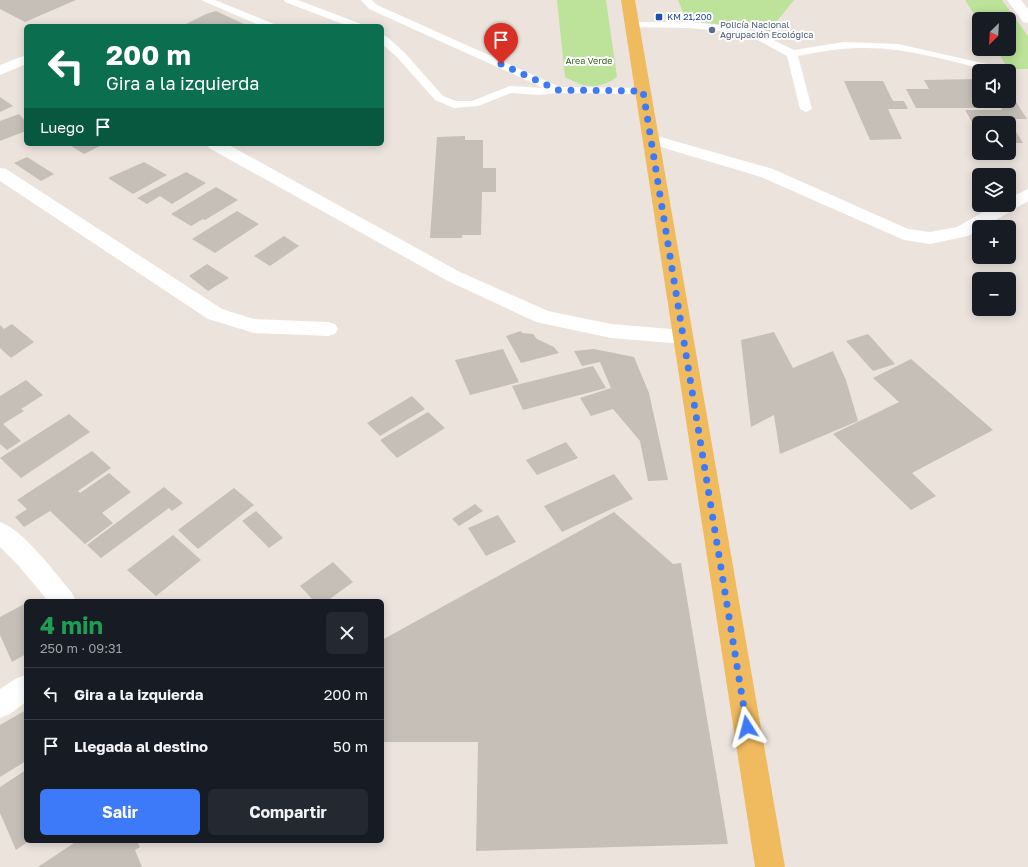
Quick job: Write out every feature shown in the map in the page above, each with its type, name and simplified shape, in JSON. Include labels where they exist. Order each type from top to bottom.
[{"type":"main road","points":[[628,0],[770,867]]},
{"type":"street","points":[[1014,0],[1028,19]]},
{"type":"street","points":[[0,70],[24,60]]},
{"type":"street","points":[[650,139],[767,173],[904,234],[930,238],[962,232],[1028,194]]},
{"type":"street","points":[[219,146],[453,276],[543,317],[611,331],[683,337]]},
{"type":"street","points":[[0,173],[215,314],[254,326],[328,329]]},
{"type":"street","points":[[0,532],[27,558],[61,599]]},
{"type":"street","points":[[0,705],[24,688]]},
{"type":"lane","points":[[206,0],[265,24]]},
{"type":"lane","points":[[289,0],[353,24]]},
{"type":"lane","points":[[366,0],[372,7],[558,90]]},
{"type":"lane","points":[[333,24],[344,20]]},
{"type":"lane","points":[[632,25],[708,26],[746,32],[761,37],[792,54],[844,45],[867,45],[919,50],[975,64]]},
{"type":"lane","points":[[384,40],[400,54],[439,98],[454,105],[474,104],[510,89],[539,92],[558,90],[643,91]]},
{"type":"lane","points":[[792,54],[806,109]]},
{"type":"green space","name":"Area Verde","points":[[557,0],[606,0],[617,77],[604,84],[591,86],[572,81],[565,77]]},
{"type":"green space","points":[[678,0],[794,0],[769,31],[686,20]]},
{"type":"green space","points":[[965,0],[1002,0],[1011,12],[973,12]]},
{"type":"green space","points":[[1016,19],[1028,36],[1028,69],[1016,69],[1016,64],[1005,64],[1000,56],[1016,56]]},
{"type":"building","points":[[0,0],[76,0],[25,22],[0,9]]},
{"type":"building","points":[[216,11],[244,24],[186,24],[206,14]]},
{"type":"building","points":[[972,79],[972,108],[916,108],[906,89],[929,89],[924,80]]},
{"type":"building","points":[[844,81],[883,81],[893,101],[904,101],[908,109],[888,109],[902,139],[870,140]]},
{"type":"building","points":[[0,97],[13,106],[0,112]]},
{"type":"building","points":[[1016,102],[1027,119],[1016,119],[1016,116],[972,116],[972,122],[965,110],[1002,110],[1001,108],[1016,108]]},
{"type":"building","points":[[19,114],[24,120],[24,132],[0,141],[0,121]]},
{"type":"building","points":[[1016,132],[1023,143],[1016,143]]},
{"type":"building","points":[[465,136],[465,140],[483,140],[483,168],[496,168],[496,192],[482,192],[481,235],[462,235],[462,238],[430,238],[437,137]]},
{"type":"building","points":[[71,146],[100,146],[84,154]]},
{"type":"building","points":[[27,157],[54,174],[41,181],[14,163]]},
{"type":"building","points":[[144,162],[167,175],[133,194],[108,178]]},
{"type":"building","points":[[186,172],[206,183],[172,204],[160,196],[147,204],[137,198]]},
{"type":"building","points":[[216,187],[238,200],[205,220],[203,219],[191,226],[171,214]]},
{"type":"building","points":[[237,211],[259,224],[215,253],[192,239]]},
{"type":"building","points":[[284,236],[299,246],[270,266],[254,256]]},
{"type":"building","points":[[207,264],[229,278],[208,291],[189,276]]},
{"type":"building","points":[[12,324],[34,342],[11,358],[0,348],[0,325],[4,329]]},
{"type":"building","points":[[521,331],[522,333],[533,334],[537,339],[554,347],[559,353],[521,363],[506,336]]},
{"type":"building","points":[[774,332],[793,368],[833,351],[846,380],[858,421],[780,454],[774,415],[751,427],[741,340]]},
{"type":"building","points":[[868,334],[895,364],[873,371],[846,341]]},
{"type":"building","points":[[503,349],[519,382],[470,395],[455,360]]},
{"type":"building","points":[[594,349],[634,357],[649,393],[668,480],[648,481],[640,441],[613,409],[591,416],[580,398],[611,388],[600,362],[582,366],[574,351]]},
{"type":"building","points":[[911,359],[993,430],[912,473],[936,496],[911,510],[833,434],[899,402],[873,378]]},
{"type":"building","points":[[593,366],[606,388],[523,410],[512,386]]},
{"type":"building","points":[[26,380],[43,395],[21,409],[24,411],[3,424],[21,441],[7,450],[0,444],[0,396]]},
{"type":"building","points":[[412,396],[425,409],[380,436],[367,423]]},
{"type":"building","points":[[428,412],[445,428],[397,458],[380,440]]},
{"type":"building","points":[[69,414],[90,432],[21,478],[0,458]]},
{"type":"building","points":[[566,442],[578,458],[537,475],[526,460]]},
{"type":"building","points":[[92,451],[111,468],[78,491],[80,493],[109,473],[131,492],[102,513],[113,523],[85,544],[50,511],[24,527],[15,517],[27,509],[17,500]]},
{"type":"building","points":[[614,474],[633,499],[562,532],[544,506]]},
{"type":"building","points":[[164,487],[183,503],[172,511],[169,508],[101,558],[87,545]]},
{"type":"building","points":[[234,488],[254,505],[198,549],[178,530]]},
{"type":"building","points":[[475,504],[483,511],[459,526],[452,519]]},
{"type":"building","points":[[256,511],[283,538],[269,548],[242,521]]},
{"type":"building","points":[[614,512],[673,564],[681,563],[728,844],[476,851],[478,742],[384,742],[384,639]]},
{"type":"building","points":[[498,515],[516,542],[486,556],[468,528]]},
{"type":"building","points":[[173,535],[201,560],[156,596],[127,570]]},
{"type":"building","points":[[333,562],[353,582],[330,599],[312,599],[300,586]]},
{"type":"building","points":[[24,604],[24,655],[12,662],[0,635],[0,617]]},
{"type":"building","points":[[24,711],[24,762],[0,777],[0,725]]},
{"type":"building","points":[[24,771],[24,843],[26,843],[16,850],[0,813],[0,787]]},
{"type":"building","points":[[74,843],[138,843],[140,847],[135,850],[142,867],[38,867]]},
{"type":"place","name":"KM 21,200","points":[[659,17]]},
{"type":"place","name":"Policía Nacional Agrupación Ecológica","points":[[712,30]]},
{"type":"route","points":[[501,64],[558,90],[643,91],[747,727]]}]
